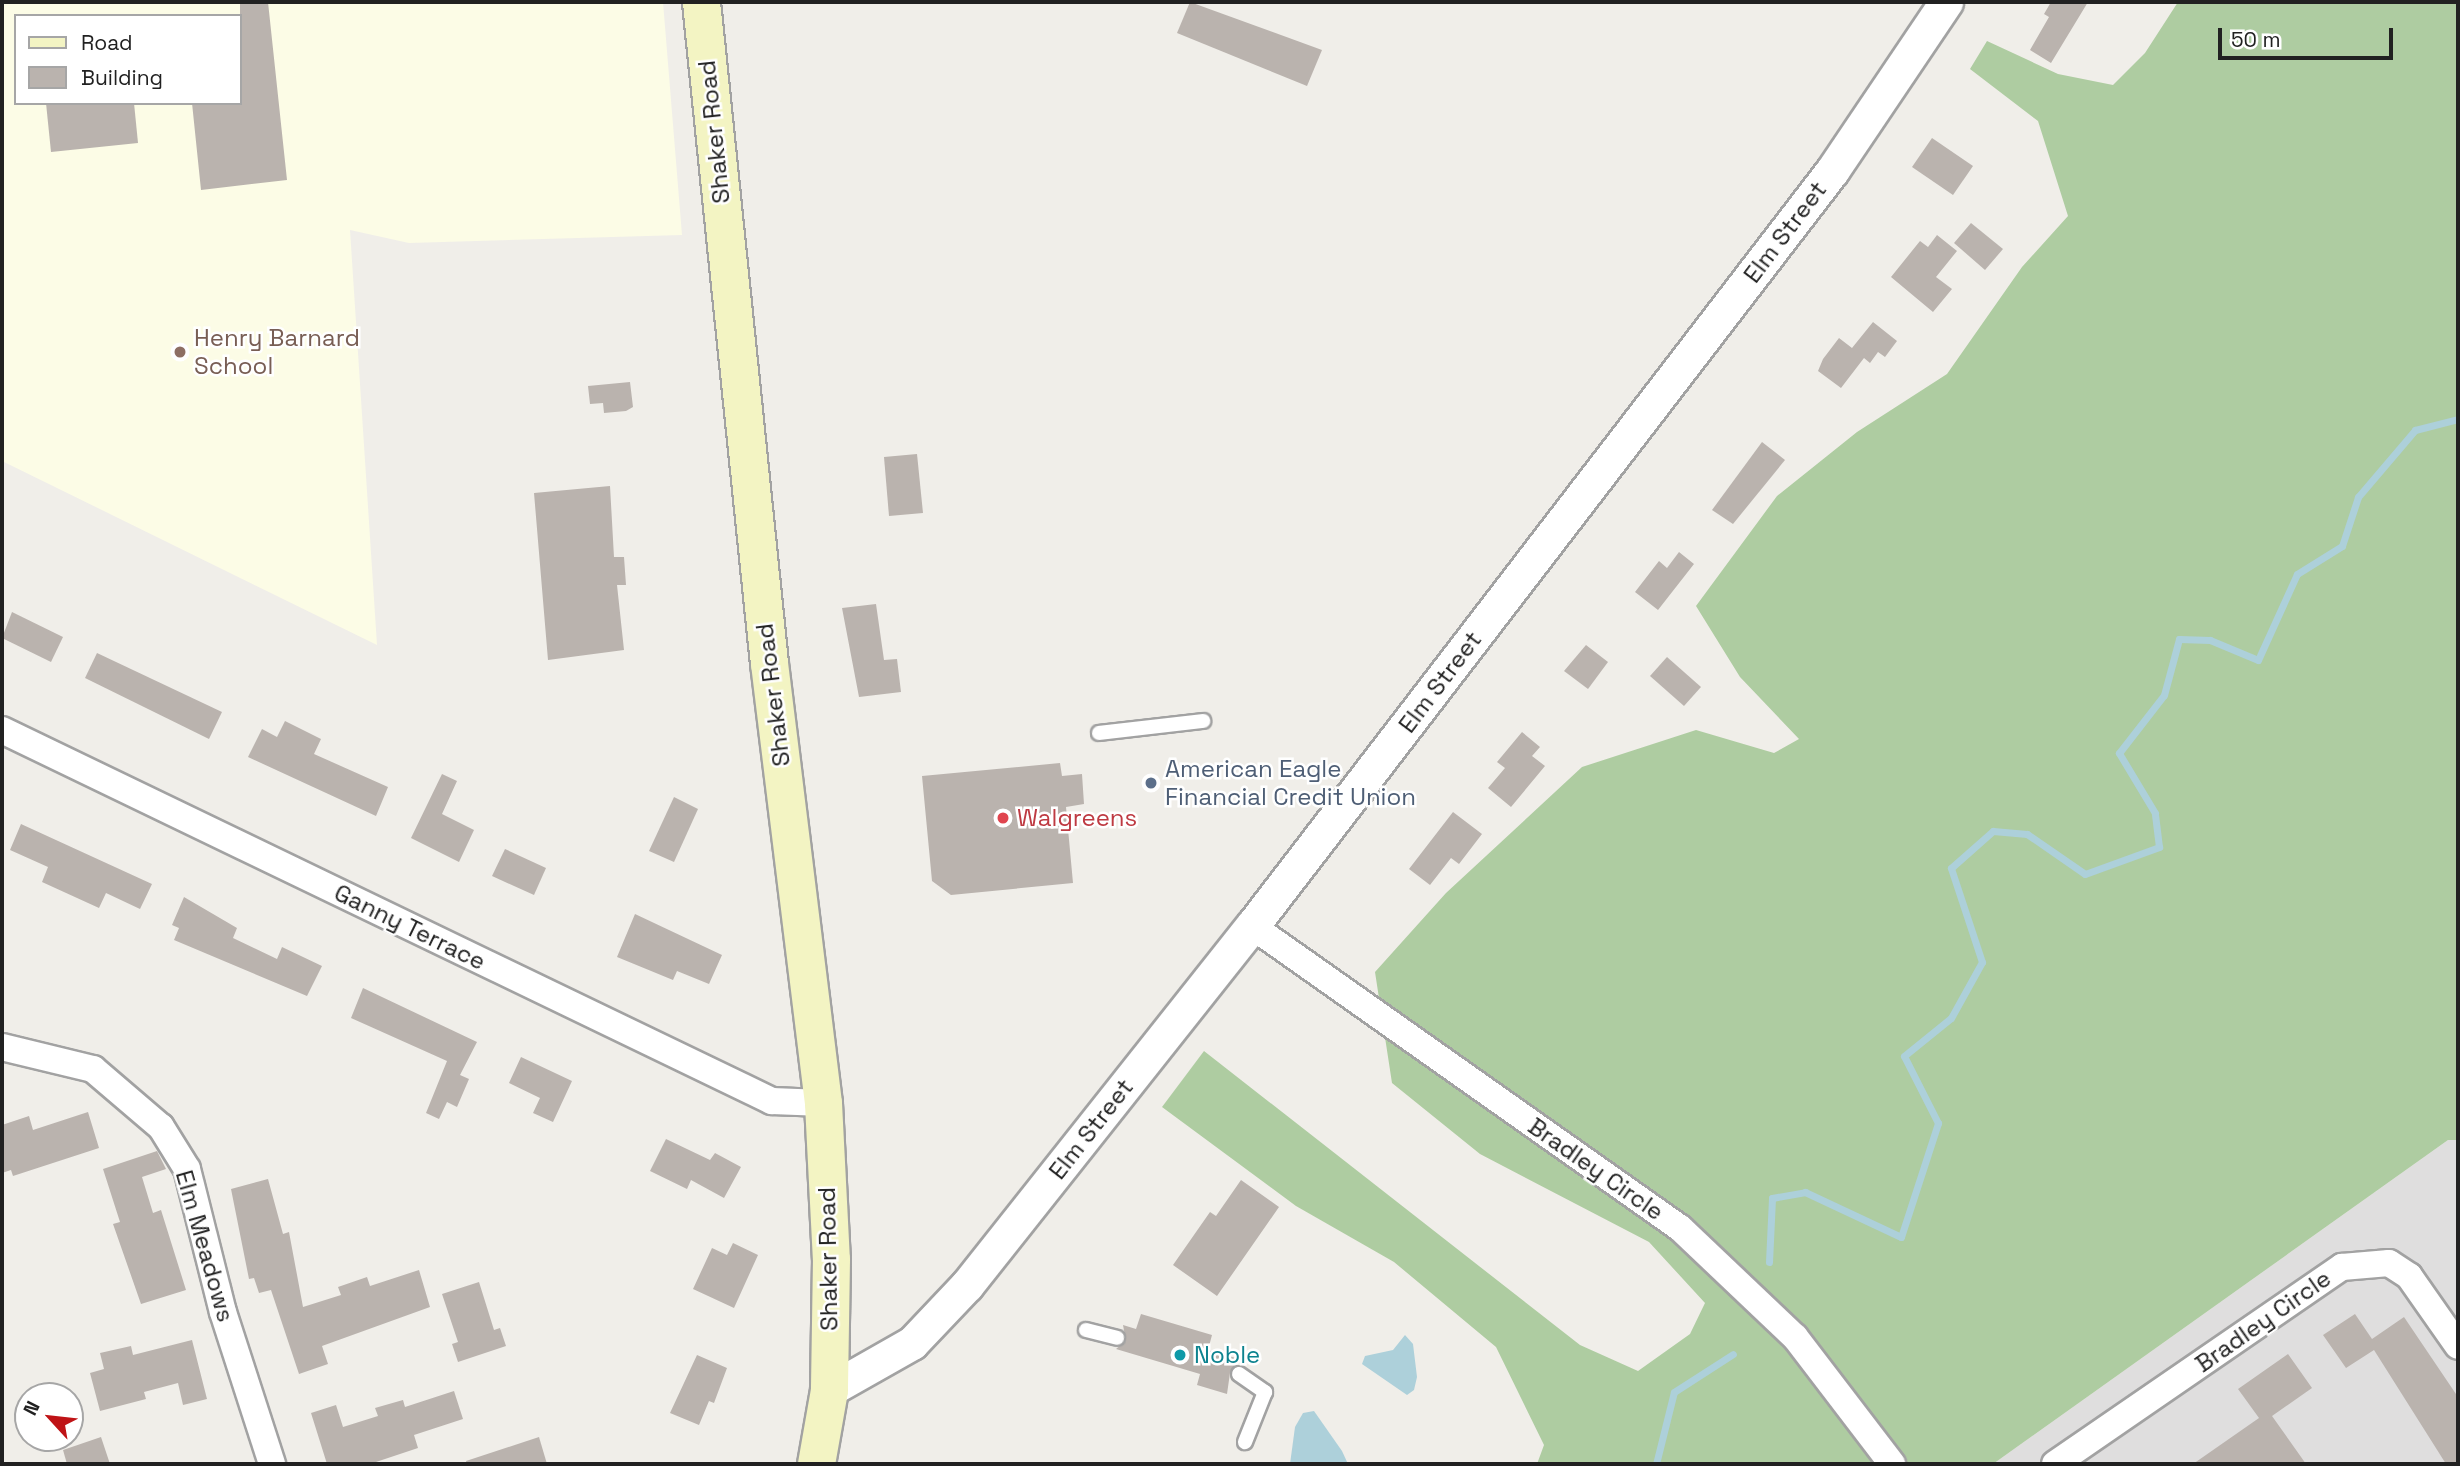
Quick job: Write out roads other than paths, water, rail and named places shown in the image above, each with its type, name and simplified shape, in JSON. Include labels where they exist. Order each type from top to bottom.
[{"type":"main road","name":"Shaker Road","points":[[701,2],[769,663],[823,1103],[829,1390]]},
{"type":"main road","points":[[816,1464],[829,1390]]},
{"type":"street","name":"Elm Street","points":[[829,1390],[912,1343],[967,1285],[1252,926],[1832,171],[1946,2]]},
{"type":"street","name":"Ganny Terrace","points":[[2,730],[772,1101],[823,1103]]},
{"type":"street","name":"Bradley Circle","points":[[1252,926],[1680,1228],[1795,1337],[1892,1464]]},
{"type":"street","name":"Elm Meadows","points":[[2,1047],[93,1069],[161,1127],[187,1169],[223,1312],[272,1464]]},
{"type":"street","name":"Bradley Circle","points":[[2055,1464],[2342,1267],[2389,1263],[2409,1276],[2458,1346]]},
{"type":"lane","points":[[1099,733],[1203,721]]},
{"type":"lane","points":[[1086,1330],[1117,1338]]},
{"type":"lane","points":[[1239,1374],[1265,1392],[1245,1441]]},
{"type":"water","points":[[1405,1335],[1413,1344],[1417,1377],[1414,1390],[1407,1395],[1362,1364],[1365,1356],[1393,1350]]},
{"type":"water","points":[[1314,1411],[1348,1464],[1290,1464],[1295,1427],[1303,1413]]},
{"type":"waterway","points":[[1769,1262],[1772,1198],[1805,1192],[1901,1237],[1938,1123],[1904,1056],[1951,1018],[1982,962],[1951,868],[1993,831],[2027,834],[2085,874],[2159,847],[2155,813],[2119,753],[2164,695],[2179,639],[2210,640],[2258,660],[2297,574],[2342,546],[2358,497],[2415,430],[2458,419]]},
{"type":"waterway","points":[[1656,1464],[1674,1392],[1733,1354]]},
{"type":"place","name":"Henry Barnard School","points":[[180,352]]},
{"type":"place","name":"American Eagle Financial Credit Union","points":[[1151,783]]},
{"type":"place","name":"Walgreens","points":[[1003,818]]},
{"type":"place","name":"Noble","points":[[1180,1355]]}]
